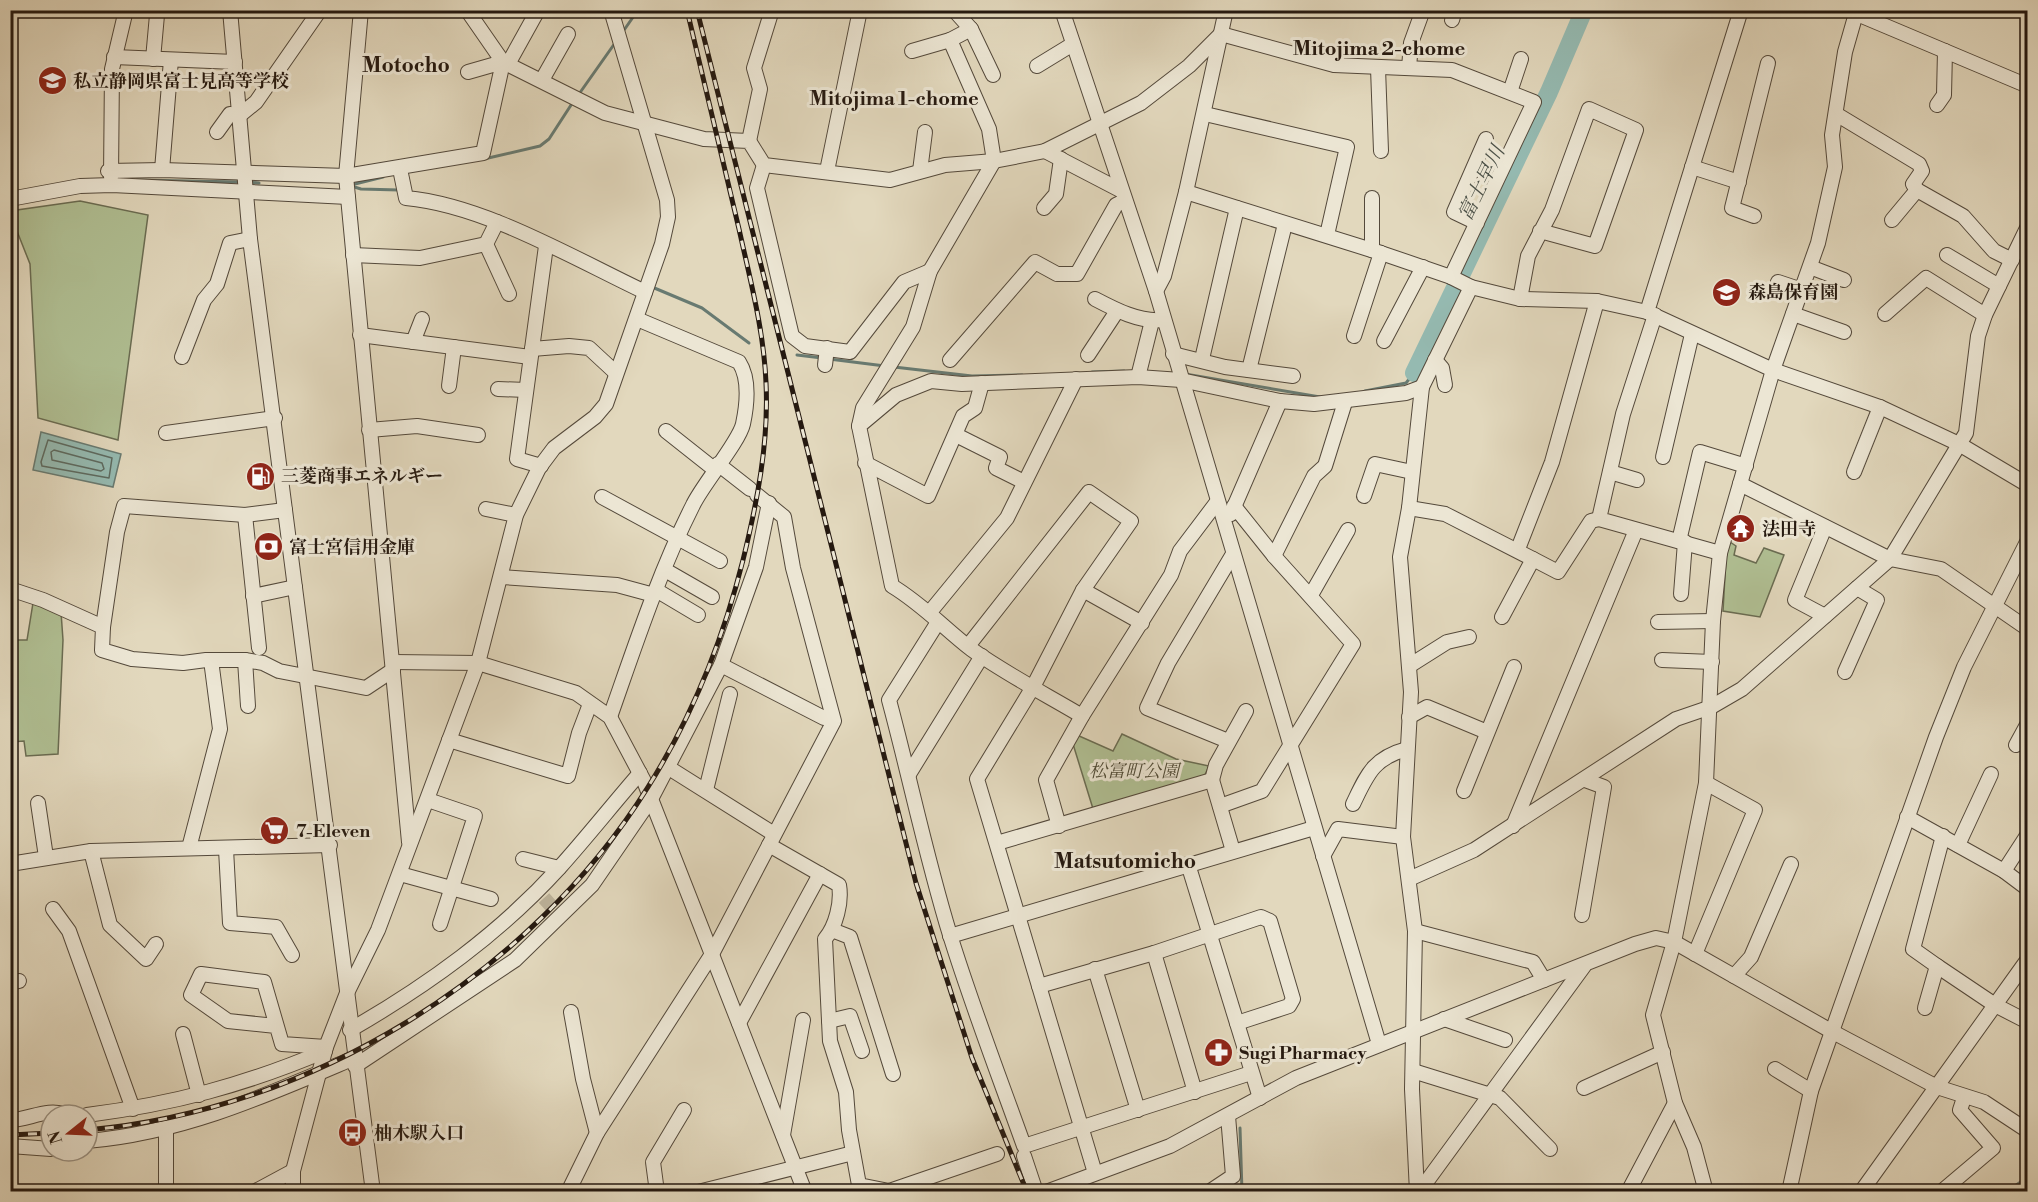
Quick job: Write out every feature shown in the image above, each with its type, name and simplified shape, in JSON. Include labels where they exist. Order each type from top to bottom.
[{"type":"street","points":[[110,177],[114,57],[126,10]]},
{"type":"street","points":[[230,10],[246,172],[250,239],[330,845],[350,1030],[373,1191]]},
{"type":"street","points":[[217,132],[230,114],[240,115],[256,102],[320,10]]},
{"type":"street","points":[[361,10],[347,178],[348,196],[409,844]]},
{"type":"street","points":[[467,10],[506,63],[605,113],[704,139],[749,141]]},
{"type":"street","points":[[10,199],[80,186],[110,177],[162,170],[347,178],[483,153],[506,63],[538,10]]},
{"type":"street","points":[[293,1191],[293,1171],[326,1049],[347,993],[378,930],[478,663],[516,516],[541,466],[554,448],[595,417],[606,404],[662,244],[668,217],[667,200],[611,10]]},
{"type":"street","points":[[772,10],[754,68],[760,88],[749,141],[764,165],[757,188],[792,336],[826,357],[850,352],[904,282],[930,271]]},
{"type":"street","points":[[827,171],[860,10]]},
{"type":"street","points":[[954,10],[971,29],[993,75]]},
{"type":"street","points":[[1062,10],[1098,124],[1156,291],[1157,320],[1178,369],[1379,1044]]},
{"type":"street","points":[[1156,291],[1164,276],[1186,192],[1205,114],[1226,10]]},
{"type":"street","points":[[1409,68],[1411,43],[1423,10]]},
{"type":"street","points":[[1599,519],[1623,414],[1692,167],[1741,10]]},
{"type":"street","points":[[1706,1191],[1694,1147],[1675,1104],[1653,1015],[1674,942],[1706,783],[1713,621],[1720,553],[1773,370],[1818,243],[1835,167],[1832,135],[1845,52],[1854,12],[2028,86]]},
{"type":"street","points":[[153,59],[157,15]]},
{"type":"street","points":[[912,51],[950,40],[971,29]]},
{"type":"street","points":[[542,80],[568,34]]},
{"type":"street","points":[[764,165],[890,180],[945,165],[994,161],[1045,151],[1141,103],[1189,66],[1221,34]]},
{"type":"street","points":[[1221,34],[1334,65],[1452,70],[1534,102],[1451,277]]},
{"type":"street","points":[[950,40],[989,129],[994,161],[930,271],[913,327],[888,364],[863,408],[859,426],[865,463],[892,586],[982,656],[1082,716]]},
{"type":"street","points":[[1037,66],[1073,44]]},
{"type":"street","points":[[1937,105],[1944,95],[1945,51]]},
{"type":"street","points":[[114,57],[235,62]]},
{"type":"street","points":[[1510,92],[1521,59]]},
{"type":"street","points":[[162,170],[171,60]]},
{"type":"street","points":[[468,72],[506,63]]},
{"type":"street","points":[[1754,216],[1732,208],[1768,63]]},
{"type":"street","points":[[1378,68],[1381,152]]},
{"type":"street","points":[[1520,299],[1528,256],[1540,231],[1552,210],[1589,109],[1636,130],[1595,246],[1540,231]]},
{"type":"street","points":[[1205,114],[1347,147],[1327,235]]},
{"type":"street","points":[[1836,114],[1919,164],[1922,171],[1913,184],[1917,190],[1963,216],[1994,251],[2012,260]]},
{"type":"street","points":[[920,171],[925,132]]},
{"type":"street","points":[[1477,223],[1454,212],[1486,139]]},
{"type":"street","points":[[1045,151],[1122,195]]},
{"type":"street","points":[[1044,208],[1056,194],[1061,159]]},
{"type":"street","points":[[1692,167],[1739,182]]},
{"type":"street","points":[[400,169],[406,198],[428,200],[496,222],[546,246],[647,287]]},
{"type":"street","points":[[110,177],[247,193],[348,196]]},
{"type":"street","points":[[1892,220],[1917,190]]},
{"type":"street","points":[[1186,192],[1376,251],[1471,286],[1520,299],[1597,302],[1651,314],[1773,370],[1880,407],[1959,444],[2028,485]]},
{"type":"street","points":[[950,360],[1035,262],[1057,274],[1077,274],[1122,195]]},
{"type":"street","points":[[1354,336],[1376,251],[1372,198]]},
{"type":"street","points":[[1202,359],[1237,208]]},
{"type":"street","points":[[496,222],[486,244],[509,294]]},
{"type":"street","points":[[1249,370],[1285,224]]},
{"type":"street","points":[[1409,879],[1474,850],[1676,719],[1711,707],[1742,689],[1890,559],[1966,433],[1978,336],[1984,315],[2028,226]]},
{"type":"street","points":[[183,357],[204,300],[217,284],[230,243],[250,239]]},
{"type":"street","points":[[353,255],[420,258],[486,244]]},
{"type":"street","points":[[541,466],[517,459],[546,246]]},
{"type":"street","points":[[1947,255],[1999,286]]},
{"type":"street","points":[[1384,341],[1423,267]]},
{"type":"street","points":[[1810,267],[1844,280]]},
{"type":"street","points":[[1885,314],[1926,278],[1984,315]]},
{"type":"street","points":[[1778,282],[1802,290]]},
{"type":"street","points":[[1418,1191],[1412,1031],[1415,931],[1403,837],[1410,717],[1409,666],[1401,557],[1409,508],[1422,387],[1471,286]]},
{"type":"street","points":[[1095,299],[1117,311],[1157,320]]},
{"type":"street","points":[[1518,549],[1552,462],[1597,302]]},
{"type":"street","points":[[1088,355],[1117,311]]},
{"type":"street","points":[[1793,314],[1844,332]]},
{"type":"street","points":[[413,342],[422,319]]},
{"type":"street","points":[[610,717],[655,593],[678,538],[696,499],[743,427],[747,395],[743,368],[739,362],[637,319]]},
{"type":"street","points":[[1139,371],[1157,320]]},
{"type":"street","points":[[1663,457],[1692,334]]},
{"type":"street","points":[[360,335],[454,347],[531,353],[568,346],[589,348],[616,373]]},
{"type":"street","points":[[449,386],[454,347]]},
{"type":"street","points":[[859,426],[869,421],[896,395],[931,381],[982,383],[1076,379],[1139,371],[1178,369],[1202,359],[1225,367],[1293,376]]},
{"type":"street","points":[[1435,360],[1442,368],[1445,385]]},
{"type":"street","points":[[1178,369],[1280,401],[1314,404],[1406,393],[1422,387]]},
{"type":"street","points":[[1076,379],[1007,518],[934,617],[889,700],[909,774],[921,834],[950,936],[1024,1146],[1251,1073]]},
{"type":"street","points":[[865,463],[928,496],[963,416],[975,408],[982,383]]},
{"type":"street","points":[[498,389],[526,390]]},
{"type":"street","points":[[1225,527],[1280,401]]},
{"type":"street","points":[[1274,556],[1314,476],[1325,466],[1345,402]]},
{"type":"street","points":[[1854,472],[1880,407]]},
{"type":"street","points":[[166,433],[275,418]]},
{"type":"street","points":[[369,430],[417,426],[478,435]]},
{"type":"street","points":[[568,1191],[597,1133],[712,954],[834,722],[793,568],[784,518],[769,503],[666,431]]},
{"type":"street","points":[[956,435],[1000,457],[996,468],[1024,482]]},
{"type":"street","points":[[1682,594],[1682,542],[1700,452],[1746,466]]},
{"type":"street","points":[[1364,496],[1375,464],[1412,472]]},
{"type":"street","points":[[1610,472],[1637,480]]},
{"type":"street","points":[[1740,484],[1890,559],[1941,569],[2028,629]]},
{"type":"street","points":[[968,646],[1089,492],[1131,521],[1083,590],[1034,687],[977,779],[1095,1173]]},
{"type":"street","points":[[602,498],[720,561]]},
{"type":"street","points":[[1059,826],[1046,780],[1082,716],[1171,576],[1180,551],[1217,502]]},
{"type":"street","points":[[99,1139],[166,1129],[250,1103],[318,1074],[355,1062],[523,953],[592,885],[651,799],[669,768],[721,666],[756,567],[769,503]]},
{"type":"street","points":[[285,510],[245,515],[124,506],[117,532],[102,650],[122,656],[183,663],[245,660],[307,677],[366,688],[393,666],[478,663],[576,693],[610,717],[651,799],[805,1191]]},
{"type":"street","points":[[1220,806],[1262,791],[1353,644],[1274,556],[1234,506]]},
{"type":"street","points":[[1409,508],[1445,514],[1518,549],[1558,572],[1592,521],[1599,519],[1720,553]]},
{"type":"street","points":[[486,509],[516,516]]},
{"type":"street","points":[[245,515],[259,648]]},
{"type":"street","points":[[1825,527],[1795,600],[1825,616]]},
{"type":"street","points":[[1311,595],[1348,530]]},
{"type":"street","points":[[1513,826],[1636,530]]},
{"type":"street","points":[[1789,1191],[1811,1091],[1907,817],[1944,717],[1993,607],[2028,540]]},
{"type":"street","points":[[1228,741],[1147,708],[1168,663],[1233,554]]},
{"type":"street","points":[[1502,617],[1533,559]]},
{"type":"street","points":[[665,570],[712,597]]},
{"type":"street","points":[[502,577],[617,585],[655,593],[698,615]]},
{"type":"street","points":[[254,596],[295,587]]},
{"type":"street","points":[[1845,672],[1877,600],[1857,588]]},
{"type":"street","points":[[10,589],[43,600],[104,627]]},
{"type":"street","points":[[1083,590],[1142,623]]},
{"type":"street","points":[[1658,622],[1713,621]]},
{"type":"street","points":[[1409,666],[1447,642],[1469,637]]},
{"type":"street","points":[[909,774],[982,656]]},
{"type":"street","points":[[189,848],[220,729],[211,660]]},
{"type":"street","points":[[245,660],[248,706]]},
{"type":"street","points":[[1662,660],[1712,662]]},
{"type":"street","points":[[721,666],[824,718]]},
{"type":"street","points":[[1464,791],[1514,667]]},
{"type":"street","points":[[706,790],[729,694]]},
{"type":"street","points":[[449,740],[568,776],[579,733],[590,704]]},
{"type":"street","points":[[1410,717],[1427,707],[1487,732]]},
{"type":"street","points":[[1233,850],[1212,780],[1216,765],[1246,711]]},
{"type":"street","points":[[2016,745],[2028,723]]},
{"type":"street","points":[[1353,804],[1370,768],[1394,753],[1407,749]]},
{"type":"street","points":[[669,768],[706,790],[771,839],[839,885],[841,894],[832,930],[825,939],[830,1041],[846,1092],[859,1185],[885,1191],[907,1188],[997,1154]]},
{"type":"street","points":[[350,1030],[446,970],[540,894],[559,868],[640,773]]},
{"type":"street","points":[[1958,844],[1991,774]]},
{"type":"street","points":[[997,843],[1212,780]]},
{"type":"street","points":[[1582,915],[1604,787],[1585,780]]},
{"type":"street","points":[[1695,954],[1755,810],[1706,783]]},
{"type":"street","points":[[428,800],[475,816],[440,924]]},
{"type":"street","points":[[38,803],[46,857]]},
{"type":"street","points":[[1907,817],[2004,871],[2028,889]]},
{"type":"street","points":[[950,936],[1233,850],[1314,828]]},
{"type":"street","points":[[1323,856],[1338,829],[1403,837]]},
{"type":"street","points":[[2004,871],[2028,834]]},
{"type":"street","points":[[1943,836],[1913,949],[1995,1005],[2028,1022]]},
{"type":"street","points":[[10,864],[91,851],[330,845]]},
{"type":"street","points":[[226,849],[230,923],[276,927],[292,955]]},
{"type":"street","points":[[91,851],[107,916],[115,933],[146,959],[156,944]]},
{"type":"street","points":[[523,859],[559,868]]},
{"type":"street","points":[[1188,864],[1260,1098]]},
{"type":"street","points":[[1734,976],[1751,957],[1791,864]]},
{"type":"street","points":[[400,874],[491,899]]},
{"type":"street","points":[[739,1023],[820,874]]},
{"type":"street","points":[[53,909],[69,931],[133,1109]]},
{"type":"street","points":[[1039,986],[1154,953],[1261,918],[1270,921],[1293,999],[1289,1006],[1238,1023]]},
{"type":"street","points":[[832,930],[850,937],[893,1074]]},
{"type":"street","points":[[1415,931],[1533,962],[1544,980]]},
{"type":"street","points":[[1046,1191],[1170,1146],[1296,1078],[1656,938],[1674,942],[1831,1031],[1937,1087],[1964,1098],[1984,1102],[2028,1131]]},
{"type":"street","points":[[1154,953],[1196,1092]]},
{"type":"street","points":[[1861,1191],[2028,959]]},
{"type":"street","points":[[1418,1191],[1584,966]]},
{"type":"street","points":[[1925,1008],[1936,966]]},
{"type":"street","points":[[1095,969],[1138,1110]]},
{"type":"street","points":[[276,1026],[228,1021],[190,995],[201,974],[264,982],[282,1044],[326,1049]]},
{"type":"street","points":[[571,1012],[583,1079],[597,1133]]},
{"type":"street","points":[[829,1021],[850,1016],[862,1051]]},
{"type":"street","points":[[1444,1019],[1505,1040]]},
{"type":"street","points":[[783,1137],[803,1020]]},
{"type":"street","points":[[183,1034],[200,1095]]},
{"type":"street","points":[[99,1113],[200,1095],[277,1072],[326,1049]]},
{"type":"street","points":[[1584,1088],[1663,1052]]},
{"type":"street","points":[[1775,1069],[1811,1091]]},
{"type":"street","points":[[1413,1071],[1500,1098],[1550,1149]]},
{"type":"street","points":[[1941,1191],[1993,1148],[1960,1110],[1964,1098]]},
{"type":"street","points":[[1628,1191],[1675,1104]]},
{"type":"street","points":[[657,1191],[653,1162],[684,1110]]},
{"type":"street","points":[[10,1120],[39,1114]]},
{"type":"street","points":[[1209,1191],[1233,1176],[1228,1116]]},
{"type":"street","points":[[166,1129],[166,1191]]},
{"type":"street","points":[[10,1146],[39,1148]]},
{"type":"street","points":[[698,1191],[747,1185],[794,1166],[853,1154]]},
{"type":"street","points":[[1024,1156],[1036,1191]]},
{"type":"street","points":[[254,1191],[293,1171]]},
{"type":"green space","points":[[80,201],[148,215],[118,440],[38,418],[30,264],[13,221],[17,210]]},
{"type":"green space","points":[[1727,540],[1736,546],[1734,555],[1756,563],[1764,548],[1784,555],[1760,617],[1723,611]]},
{"type":"green space","points":[[33,603],[61,612],[63,640],[58,754],[26,756],[24,741],[11,742],[10,640],[27,640]]},
{"type":"green space","name":"松富町公園","points":[[1122,734],[1176,759],[1209,766],[1203,779],[1094,812],[1073,744],[1077,735],[1113,751]]},
{"type":"water","points":[[41,432],[121,454],[113,487],[33,470]]},
{"type":"waterway","points":[[622,33],[638,10]]},
{"type":"waterway","name":"富士早川","points":[[1414,373],[1549,92],[1584,10]]},
{"type":"waterway","points":[[579,94],[615,43]]},
{"type":"waterway","points":[[484,159],[540,146],[549,139],[573,102]]},
{"type":"waterway","points":[[351,185],[383,177]]},
{"type":"waterway","points":[[137,180],[241,182]]},
{"type":"waterway","points":[[248,182],[259,183]]},
{"type":"waterway","points":[[351,186],[361,189],[399,190]]},
{"type":"waterway","points":[[652,287],[702,308],[749,343]]},
{"type":"waterway","points":[[797,355],[822,358]]},
{"type":"waterway","points":[[829,359],[885,366]]},
{"type":"waterway","points":[[894,367],[972,376],[1022,375]]},
{"type":"waterway","points":[[1092,372],[1124,371]]},
{"type":"waterway","points":[[1365,391],[1406,383],[1414,373]]},
{"type":"waterway","points":[[1185,374],[1320,397]]},
{"type":"waterway","points":[[1240,1128],[1242,1192]]},
{"type":"waterway","points":[[2006,1192],[2028,1177]]},
{"type":"tunnel","points":[[544,898],[561,917]]},
{"type":"railway","points":[[99,1128],[170,1118],[252,1095],[331,1063],[406,1022],[477,974],[542,918],[599,855],[648,787],[679,733],[716,649],[735,590],[753,517],[766,428],[765,364],[756,305],[687,10]]},
{"type":"railway","points":[[697,10],[916,883],[972,1058],[1027,1192]]},
{"type":"railway","points":[[10,1135],[39,1134]]},
{"type":"place","name":"私立静岡県富士見高等学校","points":[[52,81]]},
{"type":"place","name":"森島保育園","points":[[1727,292]]},
{"type":"place","name":"三菱商事エネルギー","points":[[260,476]]},
{"type":"place","name":"法田寺","points":[[1741,529]]},
{"type":"place","name":"富士宮信用金庫","points":[[268,547]]},
{"type":"place","name":"7-Eleven","points":[[275,831]]},
{"type":"place","name":"Sugi Pharmacy","points":[[1218,1053]]},
{"type":"place","name":"柚木駅入口","points":[[353,1133]]},
{"type":"district","name":"Mitojima 2-chome","points":[[1379,48]]},
{"type":"district","name":"Motocho","points":[[406,65]]},
{"type":"district","name":"Mitojima 1-chome","points":[[894,98]]},
{"type":"district","name":"Matsutomicho","points":[[1125,861]]}]
